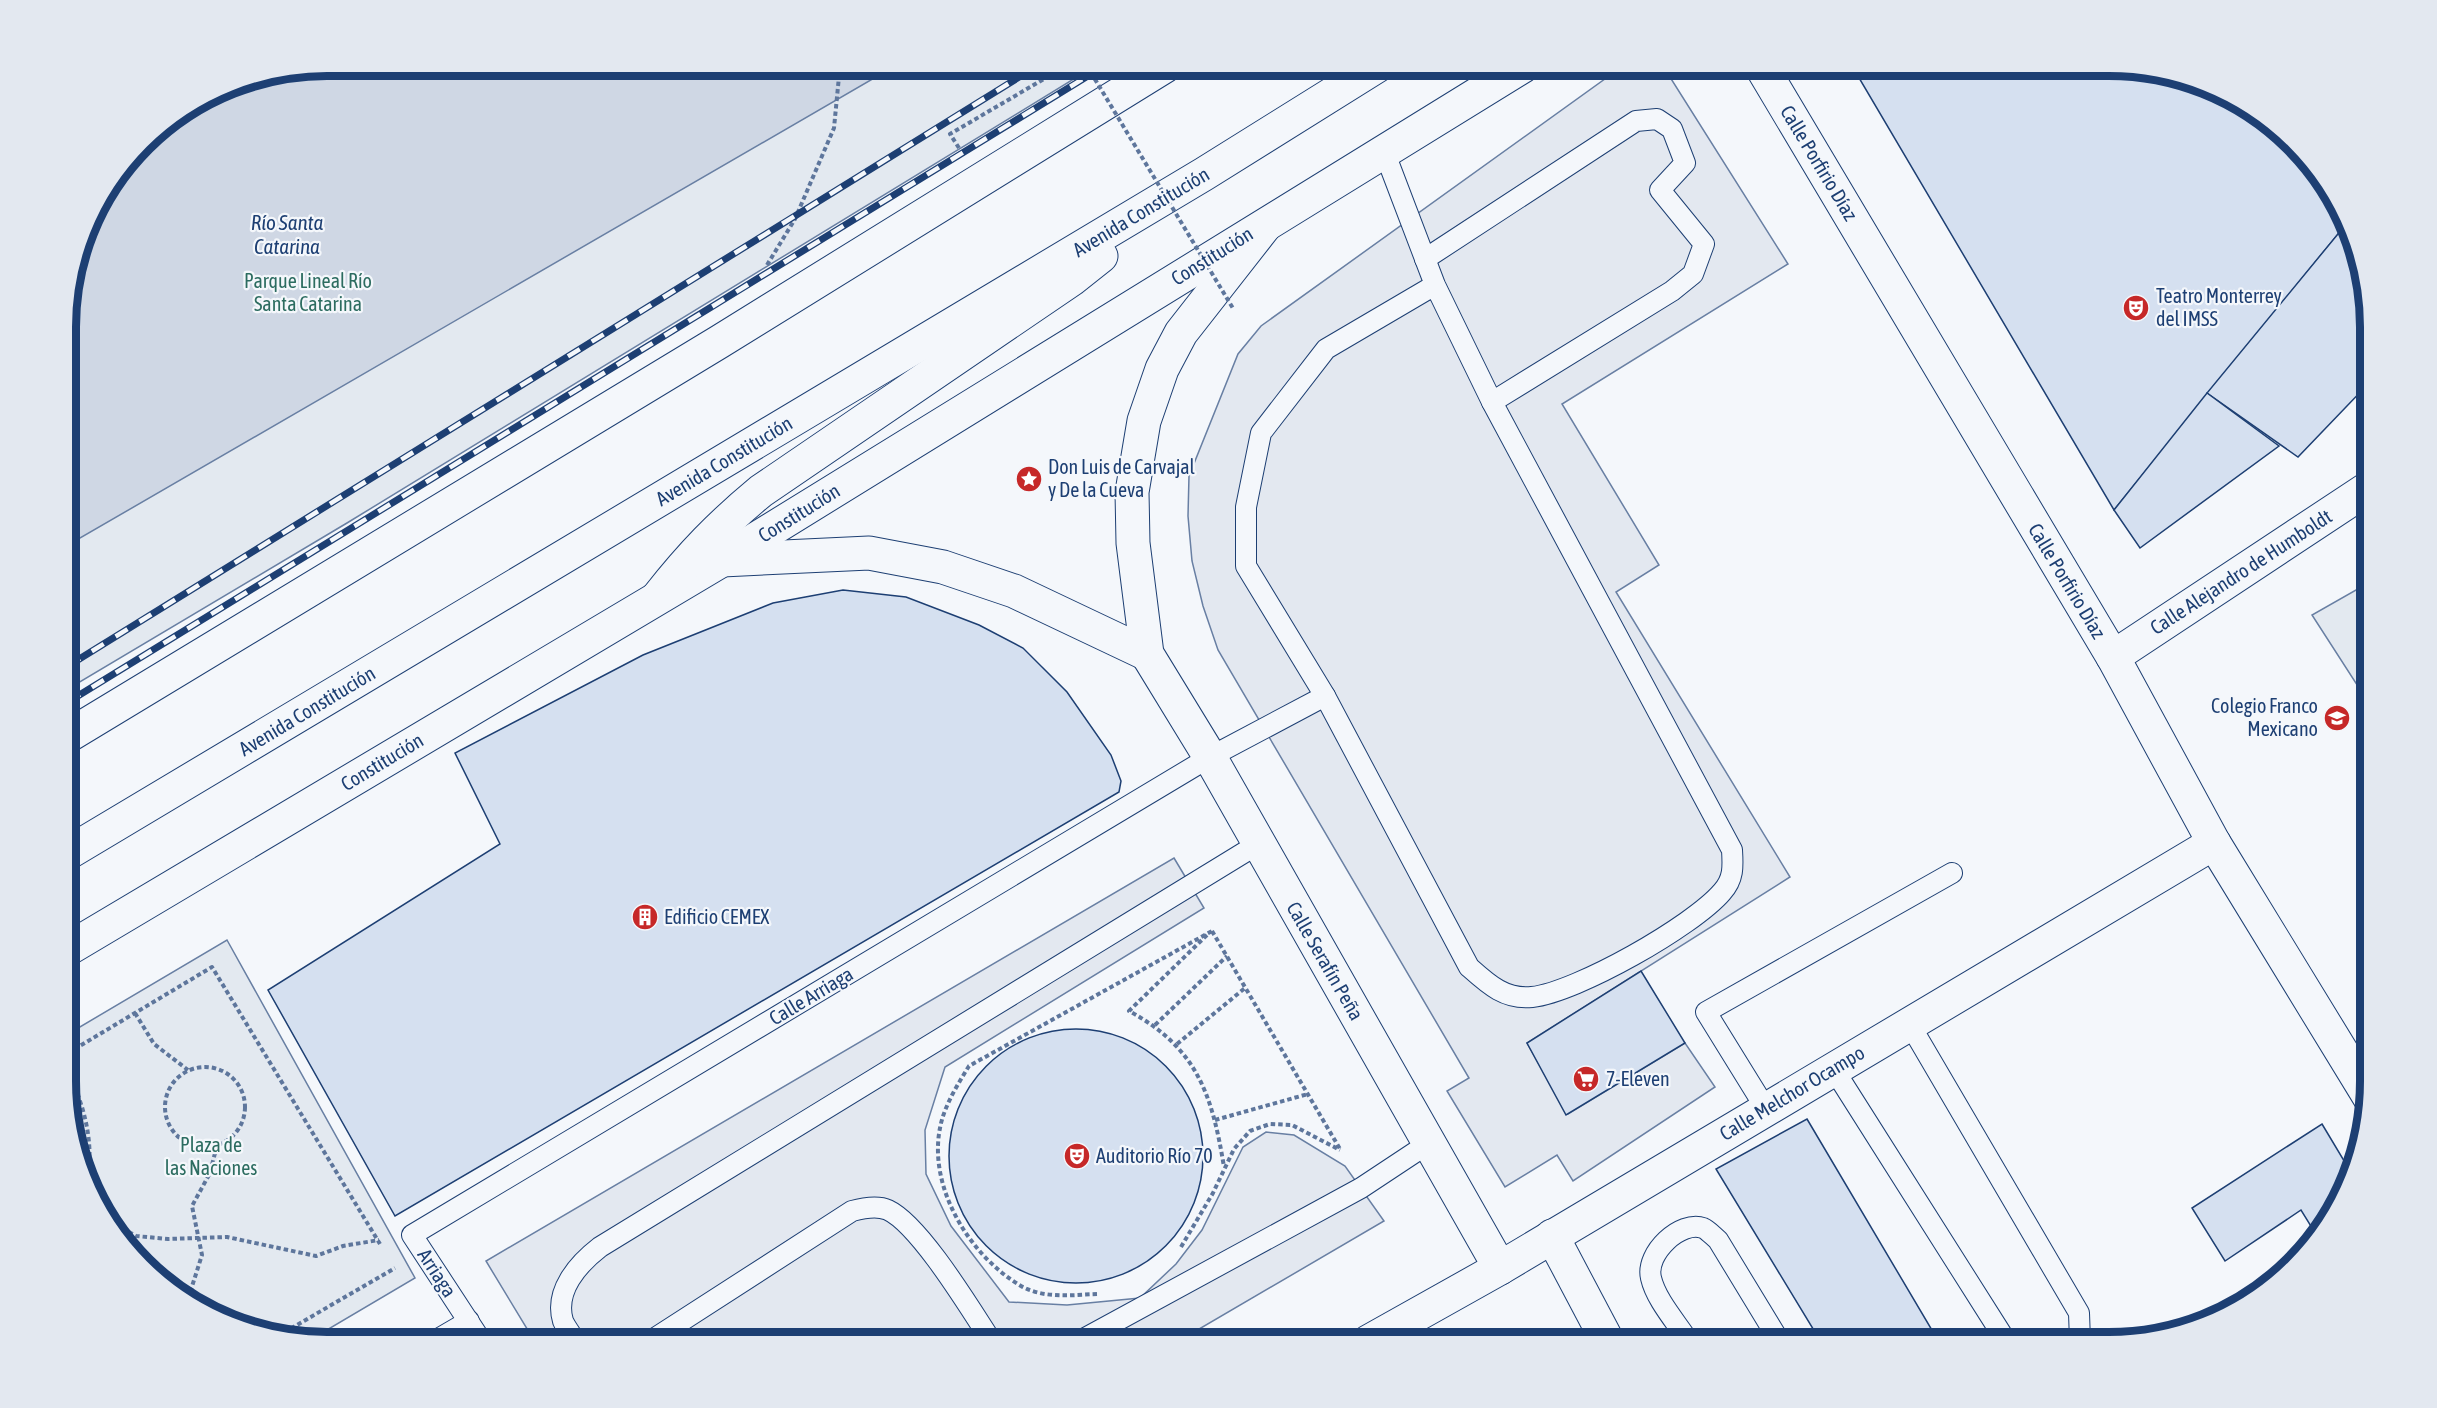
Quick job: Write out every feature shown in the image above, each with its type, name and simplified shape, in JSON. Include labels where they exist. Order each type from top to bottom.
[{"type":"main road","points":[[76,731],[709,348],[1149,76]]},
{"type":"main road","name":"Avenida Constitución","points":[[76,849],[1204,174],[1361,76]]},
{"type":"main road","name":"Constitución","points":[[76,944],[722,560],[1268,221],[1507,76]]},
{"type":"main road","name":"Calle Porfirio Díaz","points":[[1767,76],[2113,657],[2214,843],[2360,1082]]},
{"type":"main road","points":[[658,597],[692,554],[719,526],[761,492],[1072,279],[1204,174]]},
{"type":"main road","name":"Calle Serafín Peña","points":[[1268,221],[1181,333],[1162,369],[1144,421],[1132,492],[1132,512],[1133,543],[1147,654],[1210,758],[1500,1268]]},
{"type":"main road","name":"Calle Alejandro de Humboldt","points":[[2113,657],[2360,494]]},
{"type":"main road","points":[[722,560],[869,553],[943,567],[1014,591],[1147,654]]},
{"type":"main road","name":"Calle Melchor Ocampo","points":[[1386,1332],[1500,1268],[2214,843]]},
{"type":"main road","points":[[1551,1236],[1603,1332]]},
{"type":"lane","points":[[1425,259],[1636,122],[1657,119],[1672,129],[1685,163],[1660,190],[1704,244],[1693,274],[1672,291],[1492,402]]},
{"type":"lane","points":[[1384,151],[1435,285],[1492,402],[1732,850],[1734,871],[1723,892],[1684,924],[1594,977],[1532,997],[1499,993],[1469,967],[1325,696],[1246,566],[1246,507],[1262,433],[1326,349],[1435,285]]},
{"type":"lane","name":"Calle Arriaga","points":[[412,1235],[1210,758],[1325,696]]},
{"type":"lane","points":[[570,1332],[563,1321],[561,1300],[569,1281],[582,1262],[600,1247],[1258,844]]},
{"type":"lane","points":[[1766,1109],[1706,1012],[1952,873]]},
{"type":"lane","points":[[1909,1023],[2079,1313],[2080,1332]]},
{"type":"lane","points":[[1833,1068],[2000,1332]]},
{"type":"lane","points":[[1096,1332],[1361,1188],[1429,1143]]},
{"type":"lane","points":[[664,1332],[852,1210],[872,1207],[888,1209],[909,1224],[985,1332]]},
{"type":"lane","points":[[1683,1332],[1656,1290],[1650,1264],[1655,1251],[1689,1227],[1703,1228],[1718,1240],[1774,1332]]},
{"type":"lane","name":"Arriaga","points":[[412,1235],[476,1332]]},
{"type":"lane","points":[[450,1332],[469,1321]]},
{"type":"path","points":[[766,266],[795,219],[834,128],[839,76]]},
{"type":"path","points":[[950,134],[1049,76]]},
{"type":"path","points":[[1093,76],[1234,310]]},
{"type":"path","points":[[1176,1253],[1213,1193],[1234,1149],[1250,1131],[1270,1124],[1292,1125],[1340,1150],[1212,931]]},
{"type":"path","points":[[1212,931],[1129,1011],[1155,1026],[1178,1044],[1192,1067],[1215,1120],[1224,1167]]},
{"type":"path","points":[[1108,1293],[1055,1297],[1022,1287],[973,1246],[954,1218],[938,1162],[940,1127],[955,1089],[969,1066],[1212,931]]},
{"type":"path","points":[[1155,1026],[1227,957]]},
{"type":"path","points":[[76,1048],[212,967],[384,1250]]},
{"type":"path","points":[[1178,1044],[1245,988]]},
{"type":"path","points":[[135,1013],[154,1044],[189,1070]]},
{"type":"path","points":[[215,1067],[236,1082],[243,1093],[245,1105],[238,1130],[217,1145],[203,1148],[190,1145],[178,1138],[170,1128],[165,1115],[165,1101],[177,1077],[189,1070],[215,1067]]},
{"type":"path","points":[[1215,1120],[1308,1094]]},
{"type":"path","points":[[77,1096],[85,1116],[89,1159]]},
{"type":"path","points":[[191,1291],[202,1255],[192,1206],[210,1173],[217,1145]]},
{"type":"path","points":[[126,1231],[136,1236],[227,1237],[316,1256],[344,1246],[412,1235]]},
{"type":"path","points":[[291,1329],[396,1269],[390,1259]]},
{"type":"green space","name":"Parque Lineal Río Santa Catarina","points":[[328,76],[1079,76],[347,523],[76,684],[76,328],[81,279],[102,216],[128,175],[162,139],[202,110],[216,102],[263,85]]},
{"type":"green space","points":[[2360,588],[2360,689],[2312,615]]},
{"type":"green space","name":"Plaza de las Naciones","points":[[227,940],[415,1278],[324,1332],[279,1327],[247,1318],[216,1306],[175,1280],[150,1258],[128,1233],[102,1192],[96,1177],[81,1129],[76,1080],[76,1029]]},
{"type":"shaded area","points":[[1609,76],[1669,76],[1788,264],[1562,404],[1659,565],[1616,592],[1790,877],[1527,1043],[1568,1114],[1685,1043],[1715,1087],[1573,1181],[1557,1155],[1505,1187],[1447,1091],[1469,1078],[1218,650],[1203,606],[1192,561],[1188,516],[1189,476],[1238,354],[1261,326]]},
{"type":"shaded area","points":[[1174,858],[1204,908],[945,1067],[925,1130],[926,1174],[951,1226],[1009,1302],[1067,1305],[1140,1298],[1176,1264],[1202,1230],[1243,1147],[1266,1132],[1294,1135],[1345,1166],[1384,1221],[1194,1332],[529,1332],[486,1261]]},
{"type":"water","name":"Río Santa Catarina","points":[[328,76],[878,76],[76,540],[76,328],[85,263],[102,216],[128,175],[162,139],[202,110],[216,102],[263,85]]},
{"type":"building","name":"Teatro Monterrey del IMSS","points":[[1858,76],[2110,76],[2174,85],[2221,102],[2262,128],[2298,162],[2327,202],[2341,231],[2114,510]]},
{"type":"building","points":[[2341,231],[2356,279],[2360,311],[2360,392],[2298,457],[2207,393]]},
{"type":"building","points":[[2207,393],[2279,446],[2140,548],[2114,510]]},
{"type":"building","name":"Edificio CEMEX","points":[[843,590],[906,597],[979,625],[1023,648],[1067,692],[1111,755],[1121,781],[1119,792],[395,1216],[268,990],[500,844],[455,753],[643,655],[773,603]]},
{"type":"building","name":"7-Eleven","points":[[1641,971],[1685,1043],[1566,1115],[1527,1043]]},
{"type":"building","name":"Auditorio Río 70","points":[[1076,1029],[1113,1035],[1136,1044],[1156,1058],[1174,1076],[1188,1096],[1197,1119],[1203,1156],[1197,1193],[1188,1216],[1174,1236],[1156,1254],[1136,1268],[1113,1277],[1076,1283],[1039,1277],[1016,1268],[996,1254],[978,1236],[964,1216],[955,1193],[949,1156],[955,1119],[964,1096],[978,1076],[996,1058],[1016,1044],[1039,1035]]},
{"type":"building","points":[[1807,1119],[1933,1332],[1815,1332],[1716,1169]]},
{"type":"building","points":[[2322,1124],[2346,1164],[2335,1192],[2312,1228],[2301,1210],[2225,1261],[2192,1208]]},
{"type":"railway","points":[[76,661],[1021,76]]},
{"type":"railway","points":[[76,697],[1088,76]]},
{"type":"place","name":"Teatro Monterrey del IMSS","points":[[2136,308]]},
{"type":"place","name":"Don Luis de Carvajal y De la Cueva","points":[[1029,479]]},
{"type":"place","name":"Colegio Franco Mexicano","points":[[2337,718]]},
{"type":"place","name":"Edificio CEMEX","points":[[645,917]]},
{"type":"place","name":"7-Eleven","points":[[1586,1079]]},
{"type":"place","name":"Auditorio Río 70","points":[[1077,1156]]}]
